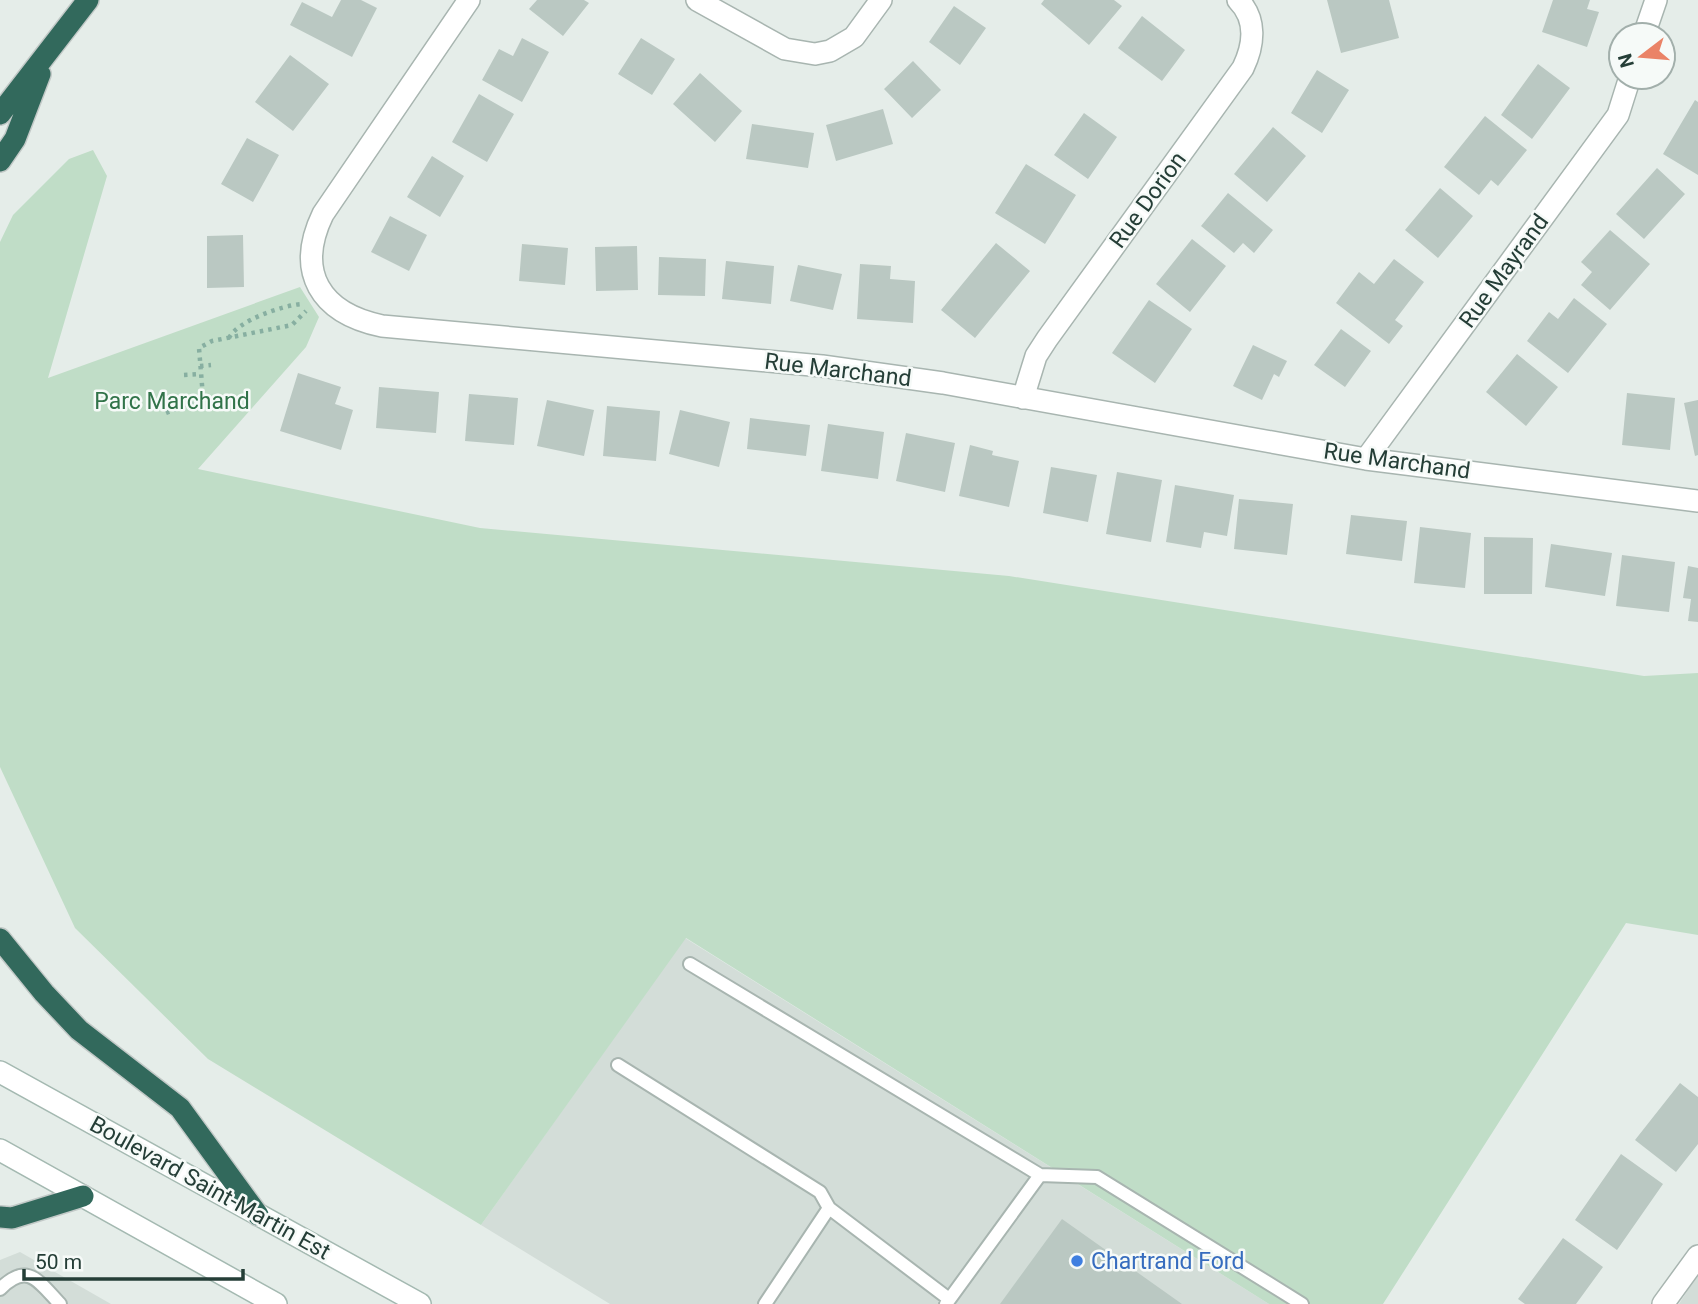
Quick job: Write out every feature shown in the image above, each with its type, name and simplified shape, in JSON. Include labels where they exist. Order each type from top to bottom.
[{"type":"highway","points":[[0,114],[88,0]]},
{"type":"highway","points":[[0,161],[15,139],[50,50]]},
{"type":"highway","points":[[0,939],[44,993],[79,1030],[180,1108],[258,1215]]},
{"type":"highway","points":[[0,1217],[12,1218],[83,1196]]},
{"type":"street","name":"Rue Marchand","points":[[469,0],[316,228],[312,241],[313,270],[323,295],[335,308],[362,321],[382,326],[822,366],[943,383],[1366,459],[1698,501]]},
{"type":"street","points":[[697,0],[785,49],[815,54],[830,51],[853,37],[881,0]]},
{"type":"street","name":"Rue Dorion","points":[[1023,398],[1036,356],[1047,339],[1243,68],[1250,55],[1252,29],[1238,0]]},
{"type":"street","points":[[1649,21],[1656,0]]},
{"type":"street","name":"Rue Mayrand","points":[[1366,459],[1618,115],[1626,91]]},
{"type":"street","name":"Boulevard Saint-Martin Est","points":[[0,1072],[421,1304]]},
{"type":"street","points":[[0,1150],[276,1304]]},
{"type":"street","points":[[1664,1304],[1698,1256]]},
{"type":"lane","points":[[690,964],[1041,1175],[1097,1177],[1301,1304]]},
{"type":"lane","points":[[618,1065],[820,1192],[829,1208],[947,1301],[1041,1175]]},
{"type":"lane","points":[[765,1304],[829,1208]]},
{"type":"lane","points":[[0,1289],[11,1279],[28,1275],[35,1278],[60,1304]]},
{"type":"path","points":[[166,413],[203,397],[199,348],[212,341],[229,338],[292,325],[310,307],[299,303],[244,323],[233,330],[229,338]]},
{"type":"path","points":[[200,366],[211,365]]},
{"type":"path","points":[[184,375],[201,373]]},
{"type":"shaded area","points":[[685,938],[1269,1304],[610,1304],[481,1225]]},
{"type":"shaded area","points":[[20,1252],[111,1304],[0,1304],[0,1260]]},
{"type":"shaded area","points":[[1698,1274],[1698,1304],[1679,1304]]},
{"type":"green space","name":"Parc Marchand","points":[[93,150],[107,176],[48,378],[300,287],[319,317],[306,347],[198,469],[480,528],[1009,576],[1644,676],[1698,673],[1698,935],[1626,923],[1383,1304],[1269,1304],[686,938],[481,1225],[208,1059],[75,928],[0,767],[0,242],[13,215],[69,159]]},
{"type":"building","points":[[341,0],[361,0],[377,8],[352,57],[290,25],[302,2],[332,17]]},
{"type":"building","points":[[537,0],[584,0],[589,3],[563,36],[529,9]]},
{"type":"building","points":[[1044,0],[1114,0],[1122,6],[1089,45],[1041,4]]},
{"type":"building","points":[[1327,0],[1389,0],[1399,38],[1341,53]]},
{"type":"building","points":[[1553,0],[1590,0],[1587,9],[1599,12],[1587,47],[1542,32]]},
{"type":"building","points":[[954,6],[986,28],[960,65],[929,42]]},
{"type":"building","points":[[1142,16],[1185,50],[1162,81],[1118,48]]},
{"type":"building","points":[[522,38],[549,52],[522,102],[482,80],[499,49],[513,56]]},
{"type":"building","points":[[641,38],[675,59],[652,95],[618,74]]},
{"type":"building","points":[[290,55],[329,84],[293,131],[255,102]]},
{"type":"building","points":[[913,61],[941,90],[912,118],[884,89]]},
{"type":"building","points":[[1538,64],[1570,88],[1532,139],[1501,115]]},
{"type":"building","points":[[1317,70],[1349,90],[1322,133],[1291,113]]},
{"type":"building","points":[[700,73],[742,111],[715,142],[673,104]]},
{"type":"building","points":[[479,94],[514,114],[487,162],[452,142]]},
{"type":"building","points":[[1695,100],[1698,102],[1698,175],[1663,154]]},
{"type":"building","points":[[883,109],[893,144],[836,161],[826,125]]},
{"type":"building","points":[[1084,113],[1117,137],[1088,179],[1054,155]]},
{"type":"building","points":[[1485,116],[1527,150],[1498,186],[1491,180],[1479,195],[1444,167]]},
{"type":"building","points":[[752,124],[814,133],[808,168],[746,159]]},
{"type":"building","points":[[1273,127],[1306,156],[1267,202],[1234,174]]},
{"type":"building","points":[[247,138],[279,155],[253,202],[221,184]]},
{"type":"building","points":[[432,156],[464,176],[440,217],[407,197]]},
{"type":"building","points":[[1026,164],[1076,195],[1045,244],[995,213]]},
{"type":"building","points":[[1657,168],[1685,194],[1644,239],[1616,214]]},
{"type":"building","points":[[1440,188],[1473,216],[1438,258],[1405,230]]},
{"type":"building","points":[[1228,193],[1273,230],[1254,253],[1243,243],[1234,253],[1201,226]]},
{"type":"building","points":[[390,216],[427,235],[409,271],[371,252]]},
{"type":"building","points":[[1610,230],[1650,264],[1610,310],[1581,285],[1592,272],[1581,262]]},
{"type":"building","points":[[243,235],[244,287],[207,288],[207,236]]},
{"type":"building","points":[[1192,239],[1226,266],[1190,312],[1156,284]]},
{"type":"building","points":[[996,243],[1030,271],[975,338],[941,310]]},
{"type":"building","points":[[522,244],[568,248],[565,285],[519,281]]},
{"type":"building","points":[[637,246],[638,290],[596,291],[595,247]]},
{"type":"building","points":[[659,257],[706,259],[705,296],[658,295]]},
{"type":"building","points":[[1394,259],[1424,282],[1395,320],[1403,326],[1389,344],[1336,303],[1359,272],[1374,284]]},
{"type":"building","points":[[726,261],[774,266],[771,304],[722,299]]},
{"type":"building","points":[[860,264],[891,266],[890,279],[915,281],[913,323],[857,319]]},
{"type":"building","points":[[798,265],[842,274],[833,310],[790,301]]},
{"type":"building","points":[[1574,298],[1607,324],[1568,373],[1527,341],[1549,312],[1558,319]]},
{"type":"building","points":[[1149,300],[1192,329],[1155,383],[1112,353]]},
{"type":"building","points":[[1341,329],[1371,351],[1345,387],[1314,365]]},
{"type":"building","points":[[1253,345],[1287,361],[1279,377],[1274,374],[1262,400],[1233,386]]},
{"type":"building","points":[[1517,354],[1558,387],[1526,426],[1486,392]]},
{"type":"building","points":[[298,373],[341,387],[335,404],[353,410],[341,450],[280,431]]},
{"type":"building","points":[[379,387],[439,392],[436,433],[376,428]]},
{"type":"building","points":[[1627,393],[1675,398],[1670,450],[1622,445]]},
{"type":"building","points":[[469,394],[518,398],[514,445],[465,441]]},
{"type":"building","points":[[547,400],[594,410],[584,456],[537,446]]},
{"type":"building","points":[[1698,400],[1698,455],[1695,456],[1684,403]]},
{"type":"building","points":[[607,406],[660,411],[656,461],[603,456]]},
{"type":"building","points":[[680,410],[730,422],[719,467],[669,454]]},
{"type":"building","points":[[750,418],[810,425],[806,456],[747,449]]},
{"type":"building","points":[[828,424],[884,432],[878,479],[821,471]]},
{"type":"building","points":[[906,433],[955,443],[945,492],[896,481]]},
{"type":"building","points":[[970,445],[993,451],[992,455],[1019,461],[1009,507],[959,496]]},
{"type":"building","points":[[1051,467],[1097,475],[1088,522],[1043,513]]},
{"type":"building","points":[[1117,472],[1162,480],[1151,542],[1106,534]]},
{"type":"building","points":[[1175,485],[1234,495],[1227,536],[1204,532],[1201,548],[1166,542]]},
{"type":"building","points":[[1239,499],[1293,504],[1287,555],[1234,549]]},
{"type":"building","points":[[1351,515],[1407,521],[1402,561],[1346,554]]},
{"type":"building","points":[[1420,527],[1471,533],[1465,588],[1414,583]]},
{"type":"building","points":[[1484,537],[1533,538],[1532,594],[1484,594]]},
{"type":"building","points":[[1551,544],[1612,553],[1605,596],[1545,587]]},
{"type":"building","points":[[1622,555],[1675,562],[1669,612],[1616,606]]},
{"type":"building","points":[[1688,566],[1698,568],[1698,622],[1688,621],[1691,599],[1683,598]]},
{"type":"building","points":[[1680,1083],[1698,1097],[1698,1144],[1676,1172],[1635,1140]]},
{"type":"building","points":[[1621,1154],[1663,1184],[1617,1250],[1575,1220]]},
{"type":"building","name":"Chartrand Ford","points":[[1062,1219],[1182,1304],[1000,1304]]},
{"type":"building","points":[[1563,1238],[1603,1267],[1576,1304],[1525,1304],[1518,1299]]},
{"type":"place","name":"Chartrand Ford","points":[[1077,1261]]}]
